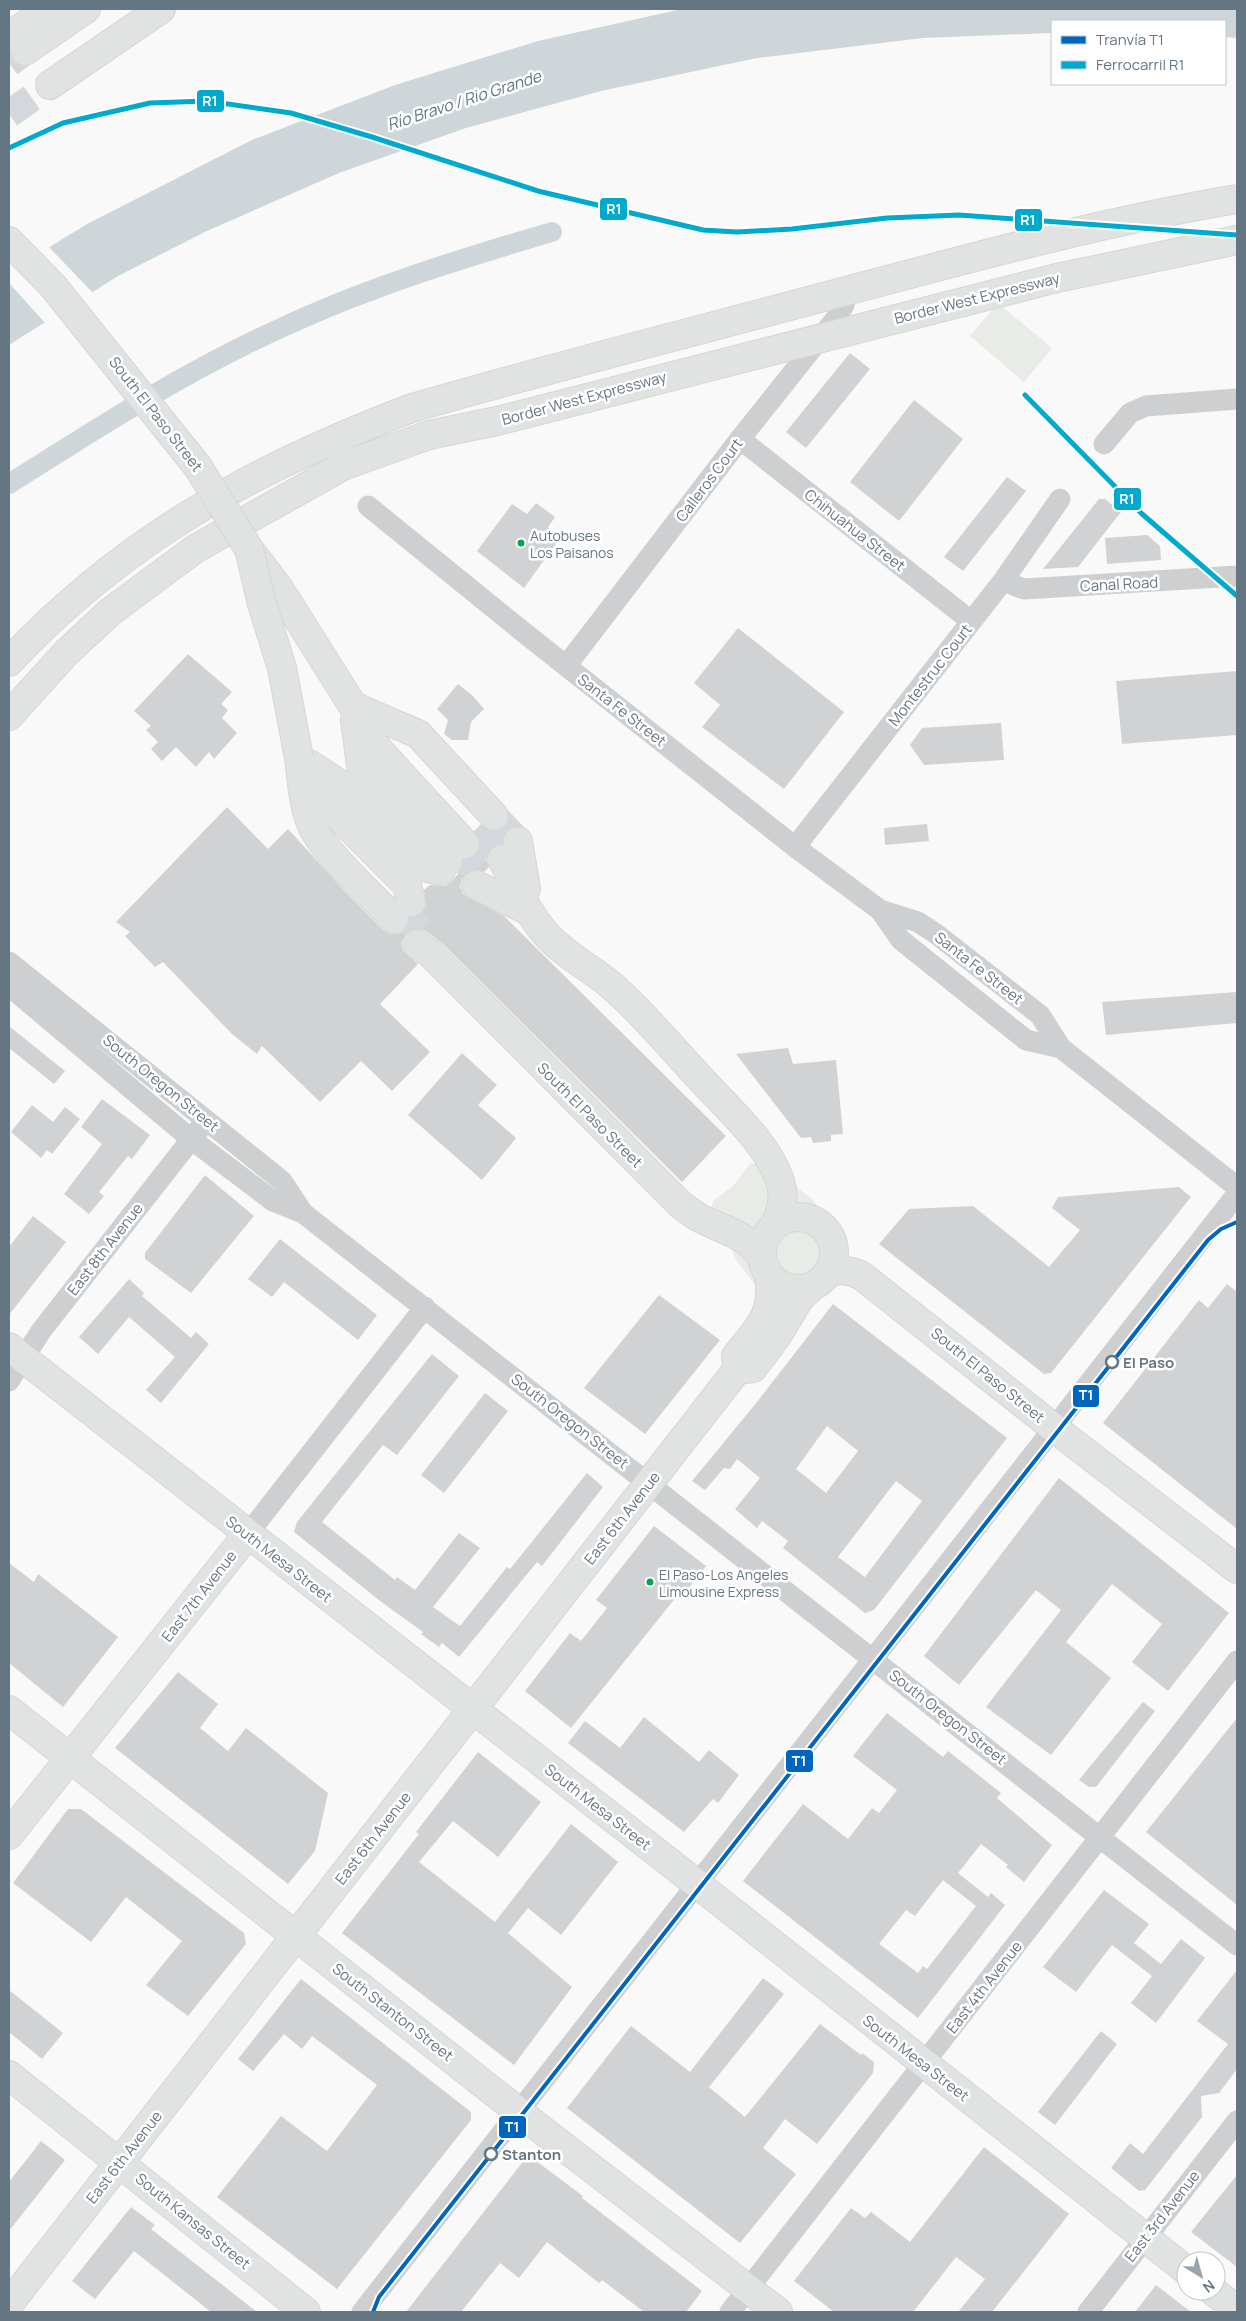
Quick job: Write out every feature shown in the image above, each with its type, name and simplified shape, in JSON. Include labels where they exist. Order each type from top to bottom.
[{"type":"main road","points":[[17,44],[47,9]]},
{"type":"main road","points":[[17,44],[86,9]]},
{"type":"main road","points":[[50,85],[161,9]]},
{"type":"main road","points":[[9,662],[68,604],[119,561],[168,526],[238,485],[294,456],[349,432],[412,408],[540,372],[1034,242],[1162,211],[1237,199]]},
{"type":"main road","name":"Border West Expressway","points":[[9,716],[67,652],[110,612],[195,550],[343,466],[429,435],[497,421],[1056,278],[1237,240]]},
{"type":"main road","name":"South El Paso Street","points":[[9,241],[53,286],[198,467],[249,549],[278,586],[353,706],[376,748],[466,843]]},
{"type":"main road","name":"South El Paso Street","points":[[249,549],[262,604],[282,668],[307,809],[314,830],[331,852],[402,910]]},
{"type":"main road","points":[[9,736],[36,702],[92,642],[110,612]]},
{"type":"main road","points":[[299,758],[350,791],[427,868],[466,843],[418,734],[353,706]]},
{"type":"main road","points":[[529,911],[497,864],[551,940],[612,986],[651,1024],[750,1133],[767,1155],[780,1181],[783,1194],[782,1209],[775,1225],[765,1238],[765,1265],[775,1281],[791,1288],[803,1288],[821,1278],[832,1264],[833,1246],[830,1236],[823,1227],[803,1217],[794,1217],[775,1225]]},
{"type":"main road","name":"South El Paso Street","points":[[424,945],[681,1205],[701,1220],[743,1237],[754,1244],[765,1265]]},
{"type":"main road","name":"East 6th Avenue","points":[[9,2304],[737,1370],[736,1356],[758,1328],[768,1310],[771,1294],[765,1265]]},
{"type":"main road","name":"South El Paso Street","points":[[821,1278],[840,1269],[851,1270],[862,1276],[1054,1428],[1237,1569]]},
{"type":"main road","name":"East 6th Avenue","points":[[737,1370],[753,1368],[777,1336],[794,1307],[821,1278]]},
{"type":"main road","name":"South Mesa Street","points":[[16,1352],[1176,2262]]},
{"type":"main road","name":"East 7th Avenue","points":[[9,1835],[247,1535]]},
{"type":"main road","name":"South Stanton Street","points":[[9,1710],[518,2111],[778,2312]]},
{"type":"main road","name":"South Kansas Street","points":[[9,2075],[306,2312]]},
{"type":"main road","points":[[1226,2301],[1237,2310]]},
{"type":"street","name":"Calleros Court","points":[[566,666],[740,439],[837,317],[844,305],[847,292]]},
{"type":"street","points":[[1104,444],[1130,414],[1146,406],[1237,399]]},
{"type":"street","name":"Chihuahua Street","points":[[740,439],[971,622]]},
{"type":"street","name":"Montestruc Court","points":[[795,847],[1003,581],[1060,499]]},
{"type":"street","name":"Santa Fe Street","points":[[368,506],[795,847],[880,910],[918,922],[935,933],[1040,1016],[1062,1048],[1237,1187]]},
{"type":"street","name":"Canal Road","points":[[1003,581],[1024,589],[1237,576]]},
{"type":"street","name":"South Oregon Street","points":[[9,962],[282,1181],[303,1213]]},
{"type":"street","name":"South Oregon Street","points":[[9,986],[191,1139],[273,1201],[303,1213],[1237,1945]]},
{"type":"street","name":"East 8th Avenue","points":[[9,1381],[16,1352],[41,1331],[207,1120]]},
{"type":"street","points":[[362,2312],[1237,1194]]},
{"type":"street","name":"East 7th Avenue","points":[[247,1535],[424,1307]]},
{"type":"street","name":"East 4th Avenue","points":[[730,2312],[1237,1661]]},
{"type":"street","name":"East 3rd Avenue","points":[[1088,2312],[1237,2121]]},
{"type":"shaded area","points":[[998,303],[1052,348],[1024,382],[970,336]]},
{"type":"shaded area","points":[[757,1163],[774,1191],[769,1208],[759,1225],[753,1228],[746,1227],[711,1211],[713,1201],[733,1186],[750,1164]]},
{"type":"shaded area","points":[[793,1185],[810,1197],[820,1209],[819,1214],[799,1208],[792,1198]]},
{"type":"shaded area","points":[[799,1231],[811,1235],[817,1241],[821,1253],[817,1265],[811,1271],[799,1275],[787,1271],[781,1265],[777,1253],[781,1241],[787,1235]]},
{"type":"shaded area","points":[[730,1245],[756,1266],[758,1289],[735,1258]]},
{"type":"water","name":"Río Bravo / Rio Grande","points":[[682,9],[1237,9],[1237,38],[1226,37],[1226,20],[1051,20],[1051,33],[923,38],[757,58],[601,91],[466,128],[339,173],[207,231],[118,276],[9,345],[9,272],[87,224],[252,140],[395,85],[538,41]]},
{"type":"pier","points":[[47,245],[94,294],[46,324],[9,283],[9,269]]},
{"type":"building","points":[[850,353],[870,369],[806,448],[786,432]]},
{"type":"building","points":[[914,400],[963,439],[899,521],[850,482]]},
{"type":"building","points":[[1007,477],[1026,491],[963,571],[944,557]]},
{"type":"building","points":[[1099,499],[1105,499],[1121,512],[1078,567],[1043,569]]},
{"type":"building","name":"Autobuses Los Paisanos","points":[[536,503],[555,517],[548,527],[560,538],[524,588],[477,551],[512,504],[527,514]]},
{"type":"building","points":[[1147,535],[1160,546],[1161,560],[1107,564],[1105,538]]},
{"type":"building","points":[[738,628],[844,712],[784,789],[702,727],[720,705],[694,683]]},
{"type":"building","points":[[188,654],[232,692],[221,704],[228,710],[222,718],[237,733],[214,759],[209,752],[196,767],[176,747],[162,761],[151,749],[158,742],[146,730],[151,726],[134,711]]},
{"type":"building","points":[[1237,671],[1237,735],[1122,744],[1116,681]]},
{"type":"building","points":[[458,684],[473,696],[484,709],[471,722],[468,740],[452,740],[444,734],[448,720],[437,709]]},
{"type":"building","points":[[1001,723],[1004,760],[924,765],[910,745],[922,728]]},
{"type":"building","points":[[227,807],[268,849],[288,829],[340,886],[383,930],[390,934],[398,934],[404,931],[409,924],[409,917],[422,913],[426,906],[424,890],[430,885],[445,886],[453,881],[463,866],[463,859],[475,856],[480,849],[478,836],[485,828],[497,831],[506,825],[509,828],[504,835],[503,843],[495,845],[489,851],[486,859],[489,867],[484,872],[475,869],[468,872],[462,878],[460,886],[463,894],[504,916],[726,1136],[682,1182],[442,943],[426,931],[418,928],[410,930],[401,943],[403,951],[418,964],[380,1004],[430,1052],[392,1091],[361,1061],[320,1102],[262,1046],[257,1054],[232,1034],[163,962],[155,967],[125,936],[130,932],[116,922]]},
{"type":"building","points":[[927,824],[929,841],[885,845],[884,828]]},
{"type":"building","points":[[1237,992],[1237,1023],[1106,1035],[1102,1002]]},
{"type":"building","points":[[9,1026],[65,1071],[54,1084],[9,1048]]},
{"type":"building","points":[[788,1048],[793,1064],[836,1060],[843,1134],[831,1135],[831,1141],[813,1143],[811,1137],[801,1138],[736,1054]]},
{"type":"building","points":[[462,1053],[497,1085],[478,1105],[516,1138],[482,1180],[408,1115]]},
{"type":"building","points":[[102,1099],[150,1135],[132,1159],[128,1156],[99,1192],[104,1196],[89,1214],[64,1194],[102,1144],[81,1127]]},
{"type":"building","points":[[32,1105],[53,1122],[65,1107],[80,1119],[52,1154],[47,1150],[41,1158],[11,1132]]},
{"type":"building","points":[[205,1175],[254,1216],[191,1293],[145,1259],[145,1253]]},
{"type":"building","points":[[1179,1187],[1191,1197],[1051,1373],[1044,1374],[879,1244],[909,1209],[973,1206],[1049,1267],[1080,1230],[1052,1208],[1058,1197]]},
{"type":"building","points":[[33,1216],[66,1242],[9,1315],[9,1247]]},
{"type":"building","points":[[280,1239],[377,1315],[358,1340],[284,1282],[272,1297],[248,1279]]},
{"type":"building","points":[[129,1279],[144,1293],[142,1296],[191,1338],[196,1332],[209,1344],[161,1403],[146,1390],[175,1357],[129,1317],[98,1354],[79,1337]]},
{"type":"building","points":[[1227,1284],[1237,1292],[1237,1529],[1103,1423],[1199,1300],[1208,1308]]},
{"type":"building","points":[[659,1295],[720,1340],[645,1434],[584,1388]]},
{"type":"building","points":[[833,1304],[1007,1438],[874,1610],[865,1613],[783,1548],[788,1541],[762,1521],[757,1528],[735,1509],[760,1478],[737,1459],[730,1469],[724,1468],[705,1490],[692,1481],[757,1402]],"holes":[[[827,1426],[858,1451],[826,1493],[796,1469]],[[896,1481],[922,1501],[865,1577],[838,1557]]]},
{"type":"building","points":[[432,1354],[459,1376],[397,1455],[383,1445],[322,1522],[395,1580],[397,1577],[415,1590],[459,1533],[480,1548],[433,1607],[460,1626],[507,1567],[510,1569],[587,1473],[603,1487],[542,1566],[537,1562],[459,1657],[442,1643],[439,1647],[421,1634],[423,1632],[380,1601],[294,1532],[297,1522]]},
{"type":"building","points":[[485,1393],[508,1411],[444,1493],[421,1475]]},
{"type":"building","points":[[1059,1478],[1229,1613],[1168,1691],[1132,1662],[1162,1624],[1112,1584],[1066,1642],[1111,1678],[1051,1755],[986,1707],[1061,1610],[1036,1590],[959,1685],[924,1656]]},
{"type":"building","points":[[654,1526],[706,1566],[680,1599],[677,1596],[571,1728],[525,1691],[570,1633],[581,1641],[607,1608],[596,1600]]},
{"type":"building","points":[[9,1563],[34,1582],[38,1574],[118,1637],[63,1707],[9,1663]]},
{"type":"building","points":[[178,1672],[218,1704],[200,1728],[228,1751],[246,1728],[328,1793],[315,1851],[288,1884],[115,1748]]},
{"type":"building","points":[[1143,1702],[1155,1711],[1096,1787],[1089,1787],[1079,1780]]},
{"type":"building","points":[[887,1713],[943,1757],[948,1751],[1001,1793],[997,1798],[1052,1845],[1024,1882],[1006,1867],[1008,1865],[981,1844],[958,1873],[988,1897],[991,1893],[1005,1905],[918,2018],[743,1881],[803,1804],[848,1839],[872,1808],[879,1813],[897,1790],[853,1756]],"holes":[[[943,1880],[976,1906],[927,1969],[923,1966],[918,1973],[879,1944],[906,1910],[915,1916]]]},
{"type":"building","points":[[644,1717],[699,1762],[709,1750],[739,1775],[718,1803],[713,1799],[684,1832],[568,1743],[585,1721],[620,1748]]},
{"type":"building","points":[[1237,1718],[1237,1905],[1146,1832]]},
{"type":"building","points":[[478,1752],[541,1802],[498,1857],[453,1821],[419,1862],[495,1922],[571,1824],[618,1862],[561,1935],[528,1908],[508,1933],[572,1987],[514,2065],[342,1933],[419,1834],[416,1832]]},
{"type":"building","points":[[68,1809],[81,1809],[244,1933],[246,1944],[188,2016],[146,1985],[182,1941],[126,1897],[91,1942],[13,1883]]},
{"type":"building","points":[[1104,1890],[1149,1924],[1134,1943],[1161,1964],[1181,1939],[1205,1958],[1156,2023],[1131,2003],[1152,1976],[1112,1945],[1076,1992],[1043,1967]]},
{"type":"building","points":[[1237,1970],[1237,2069],[1219,2093],[1201,2096],[1202,2117],[1145,2190],[1139,2191],[1111,2168],[1130,2143],[1143,2154],[1228,2044],[1197,2021]]},
{"type":"building","points":[[763,1978],[784,1994],[709,2087],[745,2117],[820,2024],[861,2055],[862,2053],[874,2062],[873,2073],[817,2144],[785,2119],[763,2148],[796,2174],[740,2243],[567,2108],[631,2026],[690,2072]]},
{"type":"building","points":[[301,1979],[471,2112],[471,2120],[337,2289],[217,2197],[281,2116],[327,2151],[377,2085],[312,2036],[302,2049],[284,2034],[253,2071],[238,2059]]},
{"type":"building","points":[[9,1990],[63,2033],[42,2059],[9,2032]]},
{"type":"building","points":[[1101,2031],[1117,2044],[1055,2125],[1038,2112]]},
{"type":"building","points":[[41,2141],[65,2160],[9,2231],[9,2182]]},
{"type":"building","points":[[984,2147],[1069,2214],[992,2312],[958,2312],[985,2279],[956,2257],[913,2312],[834,2312],[794,2281],[851,2208],[865,2218],[871,2212],[910,2242]]},
{"type":"building","points":[[528,2155],[583,2196],[582,2198],[702,2291],[686,2312],[644,2312],[602,2280],[599,2283],[547,2242],[519,2278],[500,2263],[461,2312],[406,2312]]},
{"type":"building","points":[[1237,2175],[1237,2267],[1226,2259],[1226,2251],[1216,2251],[1191,2232]]},
{"type":"building","points":[[131,2207],[155,2225],[151,2229],[257,2312],[211,2312],[134,2251],[95,2299],[72,2281]]},
{"type":"building","points":[[1156,2285],[1191,2312],[1135,2312]]},
{"type":"waterway","points":[[9,484],[176,381],[281,328],[381,287],[449,263],[552,232]]},
{"type":"tunnel","points":[[9,63],[25,51]]},
{"type":"tunnel","points":[[9,114],[50,85]]},
{"type":"tunnel","points":[[494,816],[518,841]]},
{"type":"tunnel","points":[[474,831],[502,859]]},
{"type":"tunnel","points":[[456,851],[483,878]]},
{"type":"tunnel","points":[[402,909],[425,936]]},
{"type":"railway","points":[[9,148],[63,123],[150,103],[207,101],[291,113],[372,137],[538,191],[703,230],[737,232],[792,229],[887,218],[959,215],[1237,235]]},
{"type":"railway","points":[[1025,395],[1141,513],[1237,596]]},
{"type":"tram line","name":"T1","points":[[373,2312],[379,2297],[1208,1240],[1221,1229],[1237,1222]]},
{"type":"rail line","name":"R1","points":[[9,148],[63,123],[150,103],[207,101],[291,113],[372,137],[538,191],[703,230],[737,232],[792,229],[887,218],[959,215],[1237,235]]},
{"type":"rail line","name":"R1","points":[[1025,395],[1141,513],[1237,596]]},
{"type":"place","name":"Autobuses Los Paisanos","points":[[521,543]]},
{"type":"place","name":"El Paso","points":[[1112,1362]]},
{"type":"place","name":"El Paso-Los Angeles Limousine Express","points":[[650,1582]]},
{"type":"place","name":"Stanton","points":[[491,2154]]}]
